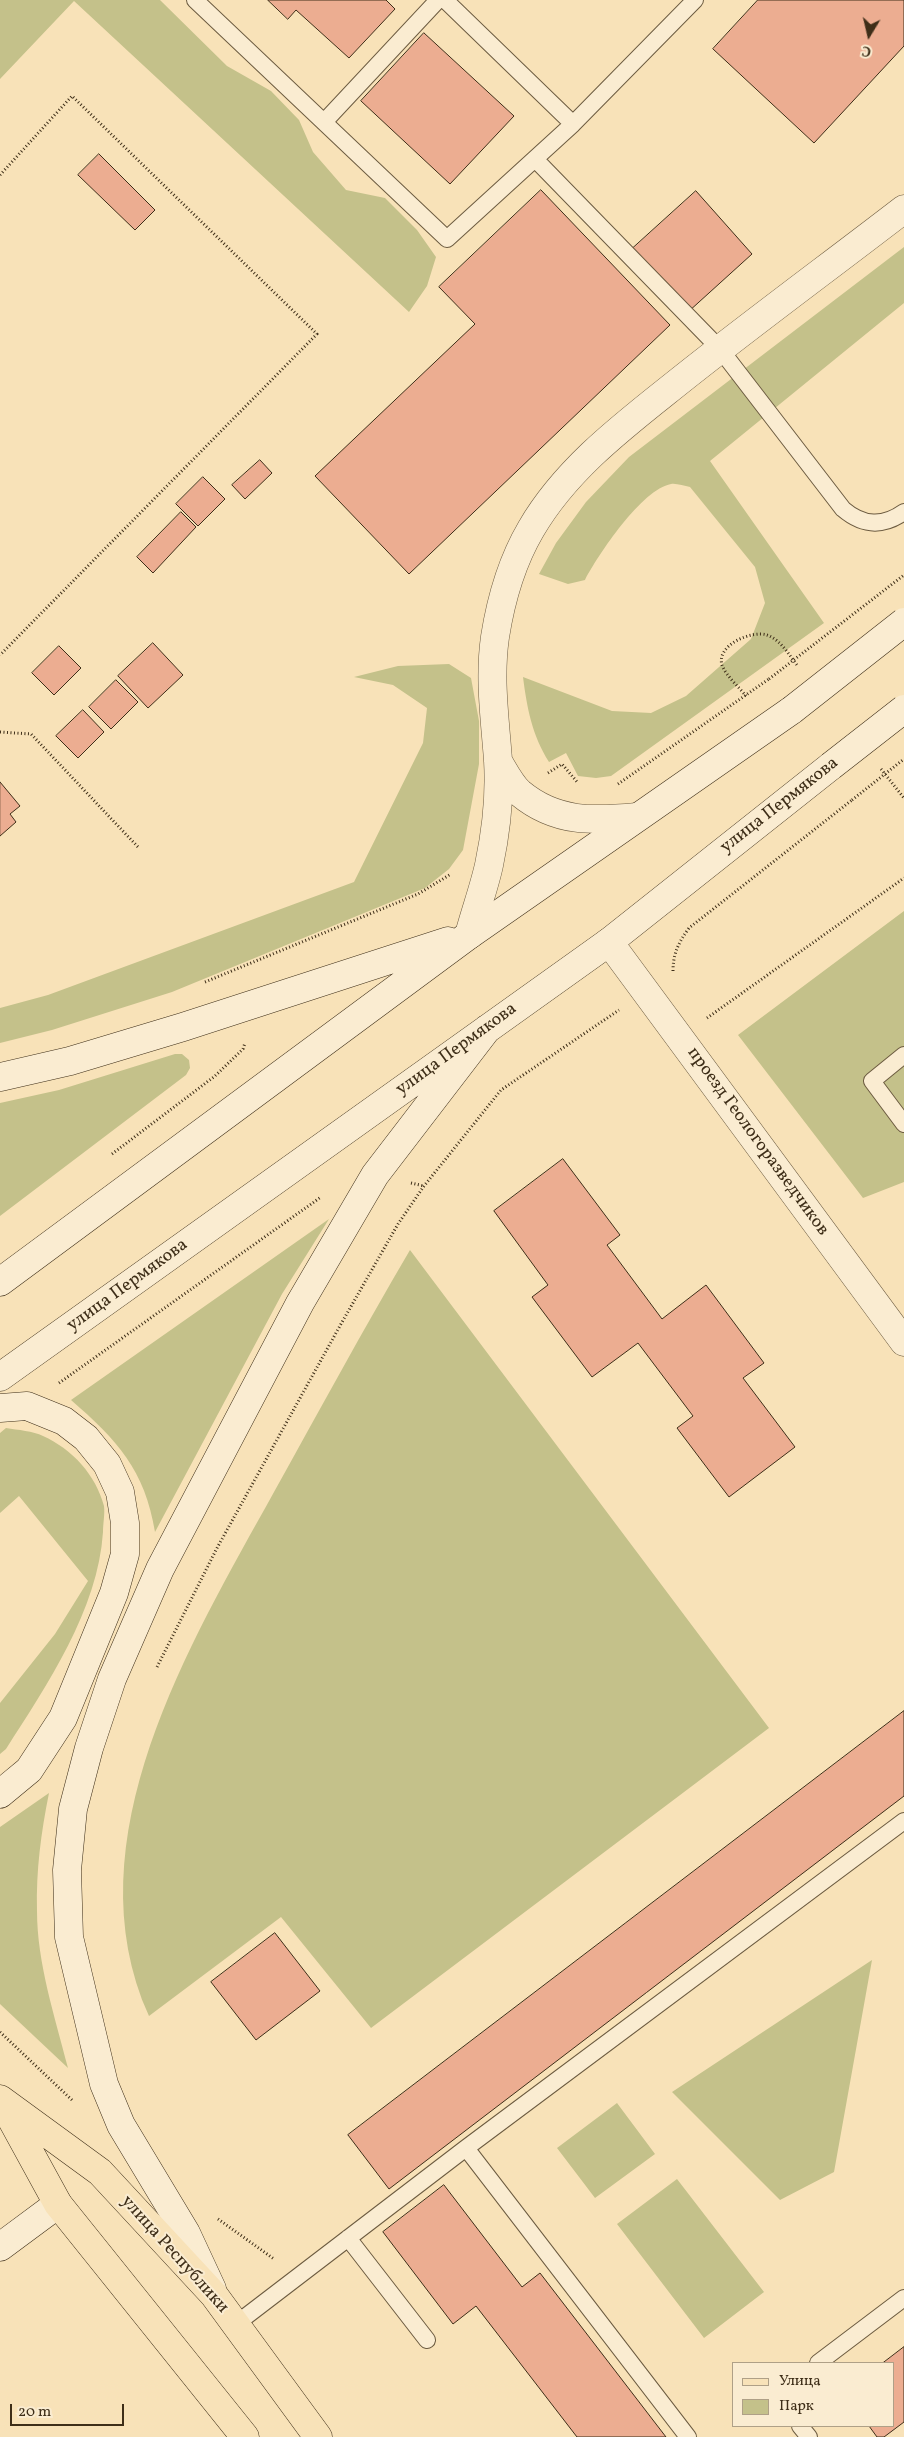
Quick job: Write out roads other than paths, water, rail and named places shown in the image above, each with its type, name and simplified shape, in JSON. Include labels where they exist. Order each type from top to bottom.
[{"type":"main road","points":[[468,935],[490,864],[496,808],[498,761],[492,686],[495,638],[512,564],[532,527],[565,483],[610,436],[720,349],[904,209]]},
{"type":"main road","points":[[0,1282],[468,935],[792,710],[904,622]]},
{"type":"main road","name":"улица Пермякова","points":[[0,1377],[609,942],[904,709]]},
{"type":"main road","points":[[498,761],[519,792],[544,809],[573,819],[606,820],[637,817]]},
{"type":"main road","points":[[0,1077],[70,1060],[183,1026],[259,1000],[468,935]]},
{"type":"main road","name":"проезд Геологоразведчиков","points":[[609,942],[904,1342]]},
{"type":"main road","points":[[214,2296],[186,2233],[121,2125],[104,2084],[84,2009],[69,1937],[66,1870],[73,1809],[89,1748],[112,1679],[160,1569],[300,1303],[375,1175],[487,1029]]},
{"type":"main road","points":[[0,1408],[27,1406],[64,1421],[86,1438],[107,1464],[120,1492],[125,1523],[125,1554],[114,1593],[63,1718],[29,1770],[0,1794]]},
{"type":"main road","name":"улица Республики","points":[[1,2100],[100,2172],[214,2296],[318,2437]]},
{"type":"main road","name":"улица Республики","points":[[1,2100],[58,2204],[245,2437]]},
{"type":"main road","points":[[0,2247],[58,2204]]},
{"type":"lane","points":[[195,0],[325,121],[447,239],[573,124],[695,0]]},
{"type":"lane","points":[[325,121],[438,0]]},
{"type":"lane","points":[[444,0],[573,124]]},
{"type":"lane","points":[[535,159],[720,349],[848,513],[864,522],[876,524],[888,522],[904,512]]},
{"type":"lane","points":[[904,1055],[872,1081],[904,1124]]},
{"type":"lane","points":[[236,2324],[466,2148],[904,1821]]},
{"type":"lane","points":[[466,2148],[688,2437]]},
{"type":"lane","points":[[348,2238],[426,2340]]},
{"type":"lane","points":[[819,2362],[904,2298]]},
{"type":"lane","points":[[801,2427],[809,2437]]}]
